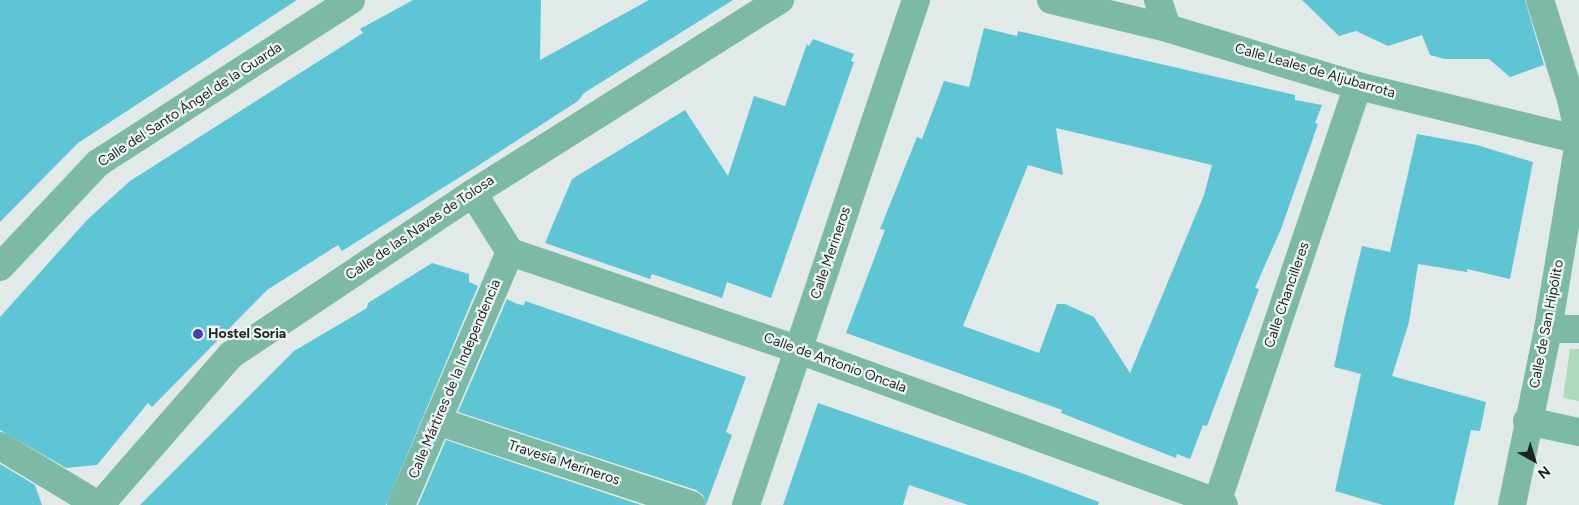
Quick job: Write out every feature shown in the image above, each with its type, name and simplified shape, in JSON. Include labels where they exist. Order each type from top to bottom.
[{"type":"street","name":"Calle del Santo Ángel de la Guarda","points":[[0,267],[98,163],[351,0]]},
{"type":"street","name":"Calle de las Navas de Tolosa","points":[[99,505],[231,355],[473,193],[780,0]]},
{"type":"street","name":"Calle Merineros","points":[[746,505],[916,0]]},
{"type":"street","name":"Calle Leales de Aljubarrota","points":[[1051,0],[1167,28],[1358,86],[1579,140]]},
{"type":"street","points":[[1158,0],[1167,28]]},
{"type":"street","points":[[1540,0],[1571,99],[1579,140]]},
{"type":"street","name":"Calle Chancilleres","points":[[1219,504],[1358,86]]},
{"type":"street","name":"Calle de San Hipólito","points":[[1512,505],[1548,328],[1579,140]]},
{"type":"street","points":[[473,193],[510,252]]},
{"type":"street","name":"Calle de Antonio Oncala","points":[[510,252],[799,350],[1219,504]]},
{"type":"street","name":"Calle Mártires de la Independencia","points":[[401,505],[510,252]]},
{"type":"street","points":[[1548,328],[1579,329]]},
{"type":"street","name":"Travesía Merineros","points":[[437,421],[691,505]]},
{"type":"street","points":[[1528,421],[1579,432]]},
{"type":"street","points":[[0,446],[99,505]]},
{"type":"green space","points":[[1570,349],[1579,349],[1579,401],[1563,398]]},
{"type":"building","points":[[0,0],[297,0],[78,143],[0,222]]},
{"type":"building","points":[[413,0],[541,0],[540,60],[649,0],[733,0],[584,93],[578,101],[342,251],[338,245],[267,290],[152,407],[148,403],[97,465],[66,468],[0,430],[0,317],[88,219],[130,181],[363,33],[360,29]]},
{"type":"building","points":[[1302,0],[1525,0],[1544,65],[1510,77],[1489,59],[1445,59],[1430,55],[1422,35],[1388,46],[1356,31],[1339,36]]},
{"type":"building","points":[[984,28],[1017,36],[1018,31],[1295,95],[1295,100],[1322,105],[1315,123],[1318,124],[1281,229],[1255,288],[1259,289],[1207,426],[1203,425],[1190,459],[1177,454],[1176,458],[1061,413],[1062,410],[846,333],[885,230],[880,229],[917,137],[922,139],[944,81],[969,87]],"holes":[[[1056,128],[1212,165],[1204,195],[1130,373],[1094,317],[1065,304],[1057,304],[1039,353],[963,326],[1028,165],[1063,175]]]},
{"type":"building","points":[[813,39],[854,54],[851,61],[854,62],[771,298],[727,282],[722,298],[652,274],[650,279],[545,243],[572,179],[685,110],[728,176],[754,96],[785,106],[807,44],[809,46]]},
{"type":"building","points":[[1417,134],[1477,145],[1533,162],[1510,279],[1467,269],[1467,272],[1418,264],[1409,322],[1392,376],[1486,402],[1480,431],[1471,430],[1454,505],[1383,505],[1335,491],[1361,374],[1334,367],[1345,316],[1362,246],[1390,252]]},
{"type":"building","points":[[432,263],[469,274],[469,282],[478,286],[386,505],[140,505],[294,351],[367,308],[368,303]]},
{"type":"building","points":[[507,299],[524,305],[525,301],[746,377],[726,432],[732,435],[706,505],[703,495],[696,490],[458,412]]},
{"type":"building","points":[[818,403],[1024,474],[1099,502],[1098,505],[968,505],[909,485],[903,505],[783,505]]},
{"type":"building","points":[[446,440],[641,505],[418,505]]},
{"type":"building","points":[[0,464],[35,485],[42,505],[0,505]]},
{"type":"place","name":"Hostel Soria","points":[[198,334]]}]
